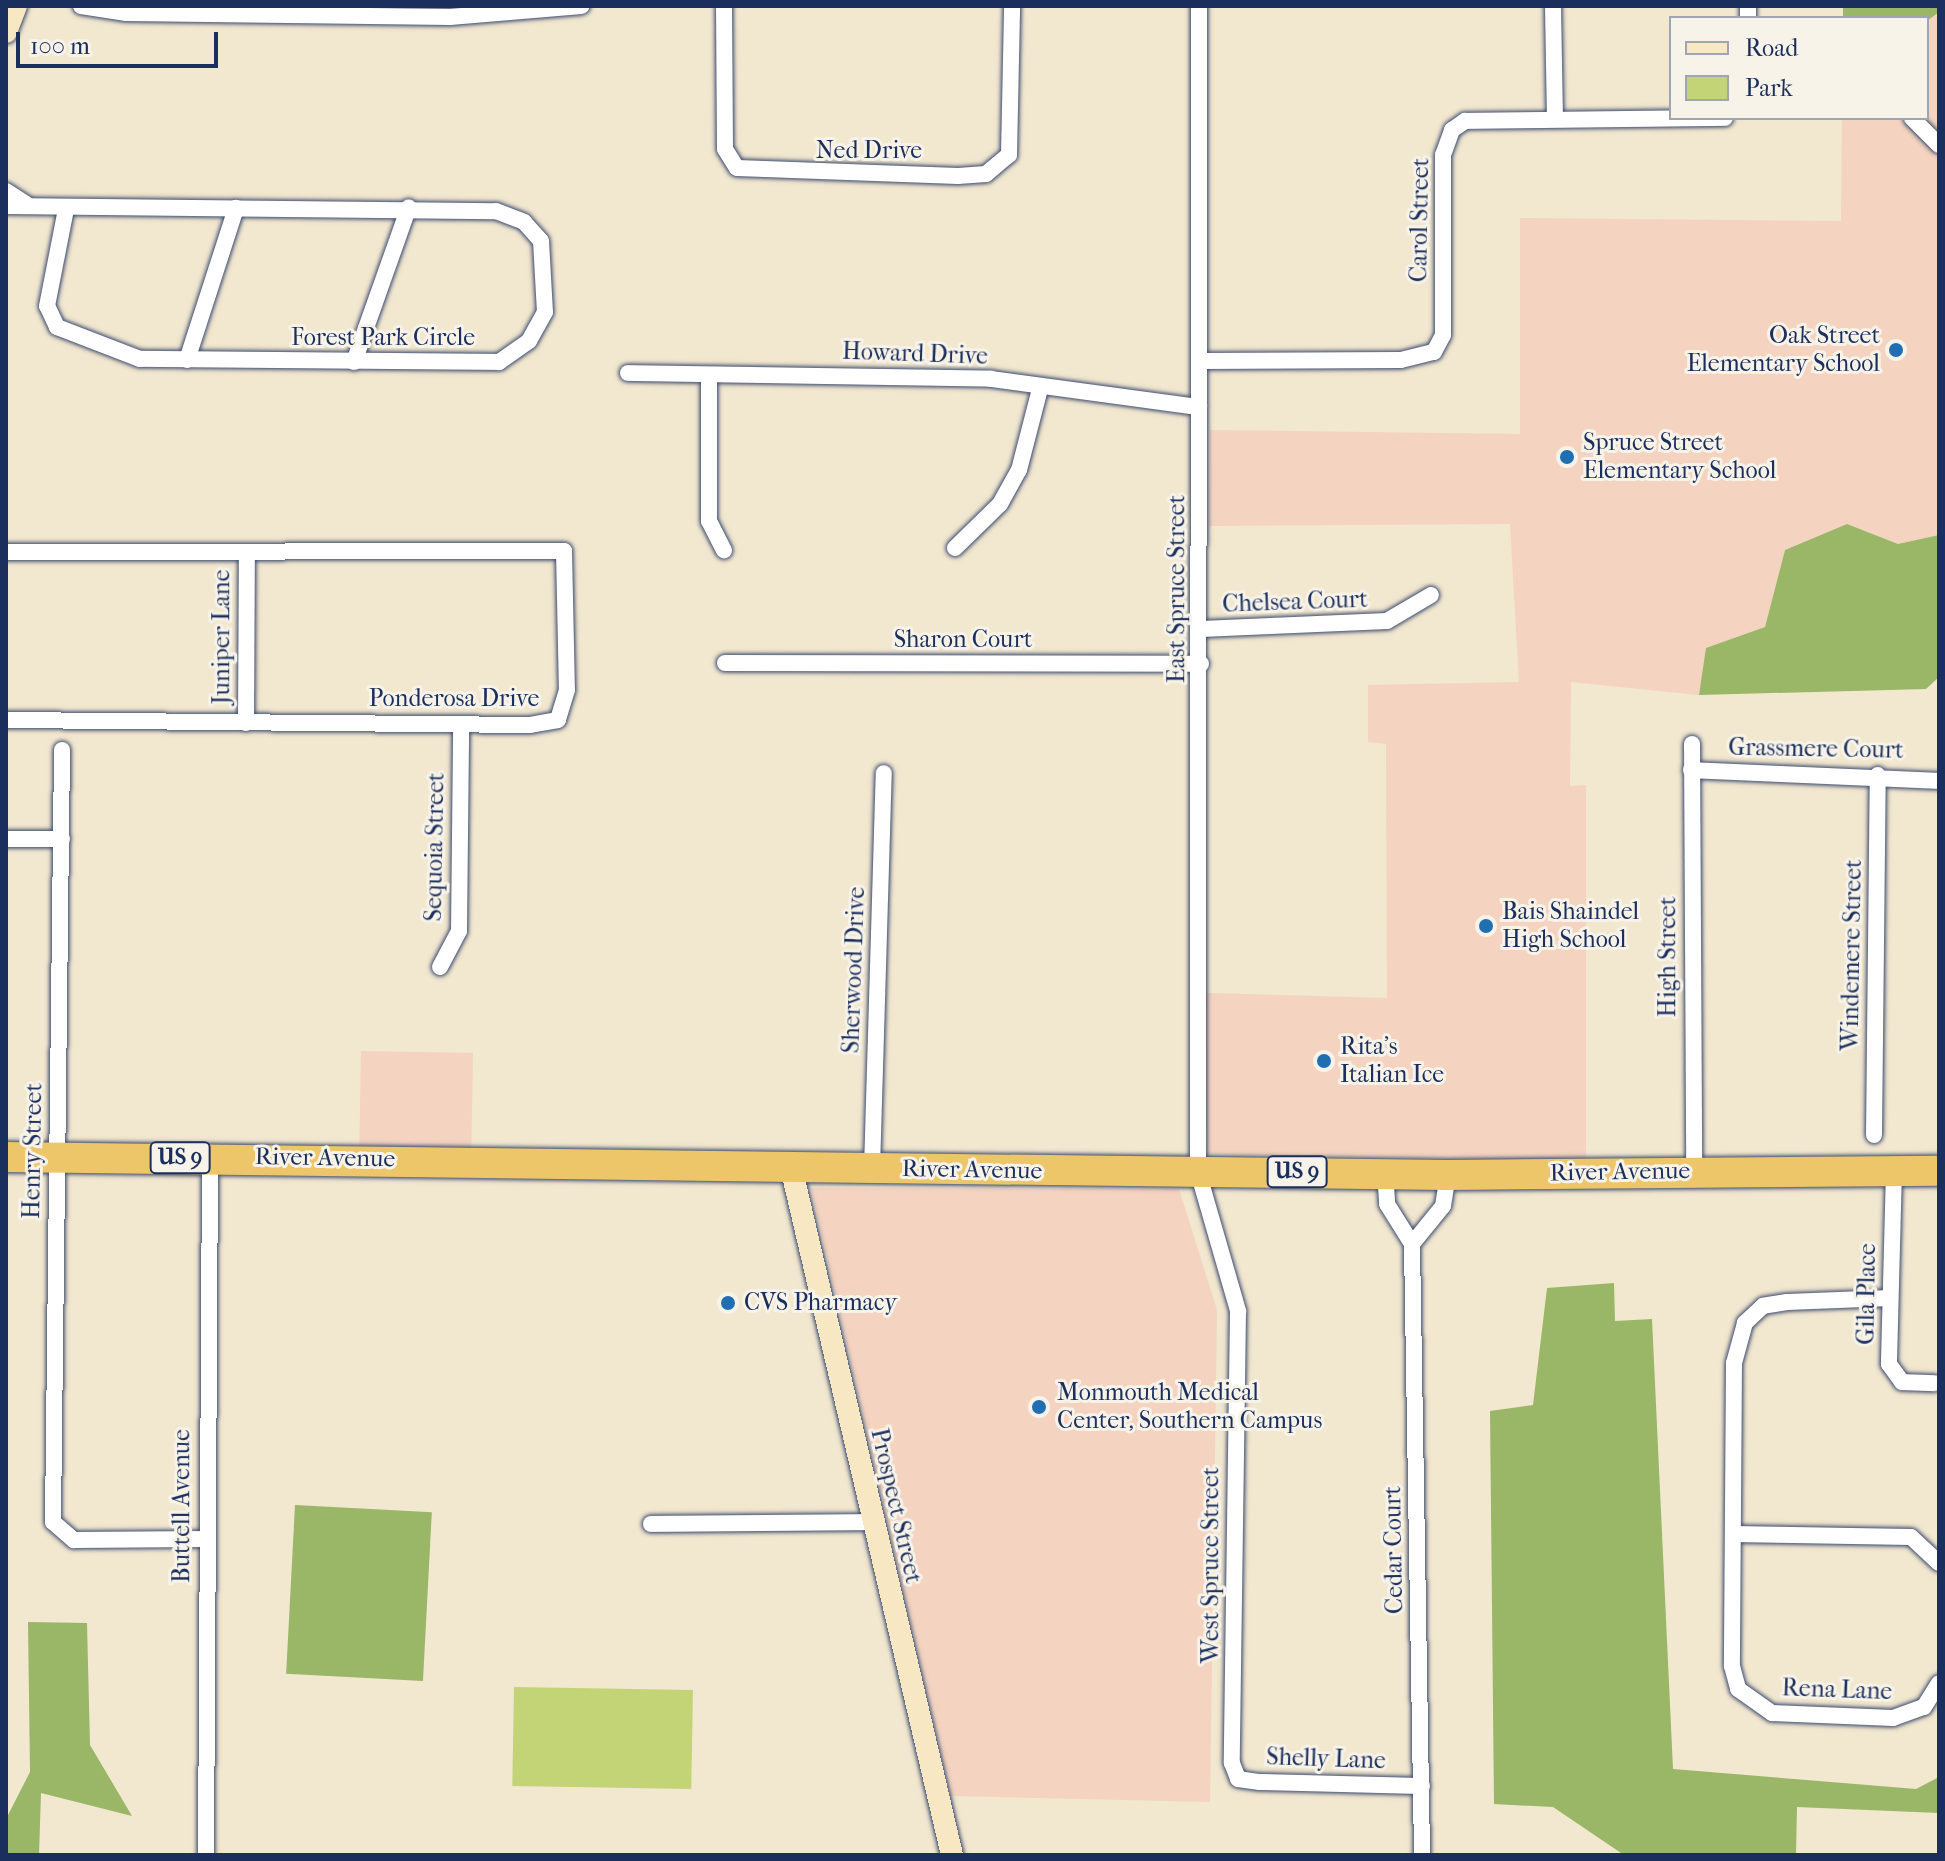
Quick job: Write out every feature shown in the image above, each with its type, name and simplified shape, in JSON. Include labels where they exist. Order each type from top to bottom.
[{"type":"highway","name":"River Avenue","points":[[6,1157],[1448,1175],[1694,1170],[1939,1171]]},
{"type":"street","points":[[6,32],[16,6]]},
{"type":"street","points":[[81,6],[126,13],[450,17],[582,6]]},
{"type":"street","name":"Ned Drive","points":[[724,6],[725,149],[737,168],[958,176],[986,174],[1009,155],[1012,6]]},
{"type":"street","name":"East Spruce Street","points":[[1198,1172],[1201,664],[1199,6]]},
{"type":"street","points":[[1553,6],[1555,117]]},
{"type":"street","name":"Carol Street","points":[[1200,361],[1401,360],[1434,352],[1443,335],[1443,155],[1452,130],[1477,117],[1669,118]]},
{"type":"street","points":[[1914,120],[1939,145]]},
{"type":"street","name":"Forest Park Circle","points":[[6,191],[26,204]]},
{"type":"street","name":"Forest Park Circle","points":[[6,206],[26,204],[66,209],[409,207],[496,211],[524,222],[541,241],[545,312],[529,341],[499,362],[140,359],[57,327],[47,306],[66,209]]},
{"type":"street","points":[[354,362],[409,207]]},
{"type":"street","points":[[187,360],[236,208]]},
{"type":"street","name":"Howard Drive","points":[[628,373],[709,378],[929,376],[1199,407]]},
{"type":"street","points":[[709,378],[709,521],[724,550]]},
{"type":"street","points":[[955,548],[1000,504],[1019,470],[1040,389]]},
{"type":"street","name":"Ponderosa Drive","points":[[6,552],[564,551],[564,709],[548,724],[6,720]]},
{"type":"street","name":"Juniper Lane","points":[[246,723],[247,552]]},
{"type":"street","name":"Chelsea Court","points":[[1201,629],[1387,621],[1431,595]]},
{"type":"street","name":"Sharon Court","points":[[725,663],[1201,664]]},
{"type":"street","name":"Sequoia Street","points":[[440,967],[459,931],[461,725]]},
{"type":"street","name":"High Street","points":[[1692,744],[1694,1170]]},
{"type":"street","name":"Henry Street","points":[[62,750],[53,1522],[74,1540],[206,1539]]},
{"type":"street","name":"Grassmere Court","points":[[1691,770],[1878,775],[1939,781]]},
{"type":"street","name":"Sherwood Drive","points":[[872,1169],[884,773]]},
{"type":"street","name":"Windemere Street","points":[[1874,1135],[1878,775]]},
{"type":"street","points":[[6,839],[62,839]]},
{"type":"street","name":"Buttell Avenue","points":[[206,1855],[210,1158]]},
{"type":"street","name":"Prospect Street","points":[[791,1167],[952,1855]]},
{"type":"street","name":"Gila Place","points":[[1894,1170],[1889,1364],[1902,1382],[1934,1383]]},
{"type":"street","name":"West Spruce Street","points":[[1198,1172],[1238,1311],[1234,1772]]},
{"type":"street","points":[[1385,1172],[1393,1219],[1412,1244],[1443,1206],[1448,1175]]},
{"type":"street","name":"Cedar Court","points":[[1412,1244],[1422,1855]]},
{"type":"street","name":"Rena Lane","points":[[1890,1298],[1787,1302],[1763,1306],[1745,1323],[1734,1363],[1732,1666],[1752,1705],[1772,1713],[1893,1718],[1924,1707],[1939,1683]]},
{"type":"street","points":[[651,1524],[874,1522]]},
{"type":"street","points":[[1733,1534],[1911,1537],[1939,1563]]},
{"type":"street","name":"Shelly Lane","points":[[1234,1772],[1260,1782],[1422,1786]]},
{"type":"shaded area","points":[[1939,12],[1939,535],[1898,544],[1847,524],[1785,550],[1765,627],[1707,648],[1699,695],[1571,682],[1570,786],[1586,785],[1586,1161],[1207,1154],[1206,993],[1387,998],[1386,744],[1368,742],[1368,685],[1519,682],[1510,524],[1209,526],[1210,430],[1520,434],[1520,218],[1841,221],[1842,120],[1929,120],[1929,20]]},
{"type":"shaded area","points":[[361,1051],[473,1053],[471,1155],[359,1153]]},
{"type":"shaded area","name":"Monmouth Medical Center, Southern Campus","points":[[811,1188],[1179,1189],[1217,1310],[1210,1802],[951,1796]]},
{"type":"green space","points":[[1843,6],[1939,6],[1939,12],[1929,20],[1929,16],[1843,16]]},
{"type":"green space","points":[[1847,524],[1898,544],[1939,535],[1939,677],[1926,689],[1699,695],[1706,648],[1765,627],[1785,550]]},
{"type":"green space","points":[[1614,1283],[1615,1321],[1652,1319],[1673,1769],[1916,1789],[1939,1777],[1939,1813],[1797,1807],[1796,1855],[1624,1855],[1553,1807],[1494,1804],[1490,1411],[1533,1405],[1547,1288]]},
{"type":"green space","points":[[295,1505],[432,1512],[423,1681],[286,1674]]},
{"type":"green space","points":[[28,1622],[87,1623],[90,1745],[132,1816],[41,1793],[39,1855],[6,1855],[6,1819],[30,1772]]},
{"type":"green space","points":[[514,1687],[693,1690],[691,1789],[512,1786]]},
{"type":"place","name":"Oak Street Elementary School","points":[[1896,350]]},
{"type":"place","name":"Spruce Street Elementary School","points":[[1567,457]]},
{"type":"place","name":"Bais Shaindel High School","points":[[1486,926]]},
{"type":"place","name":"Rita's Italian Ice","points":[[1324,1061]]},
{"type":"place","name":"CVS Pharmacy","points":[[728,1303]]},
{"type":"place","name":"Monmouth Medical Center, Southern Campus","points":[[1039,1407]]}]
